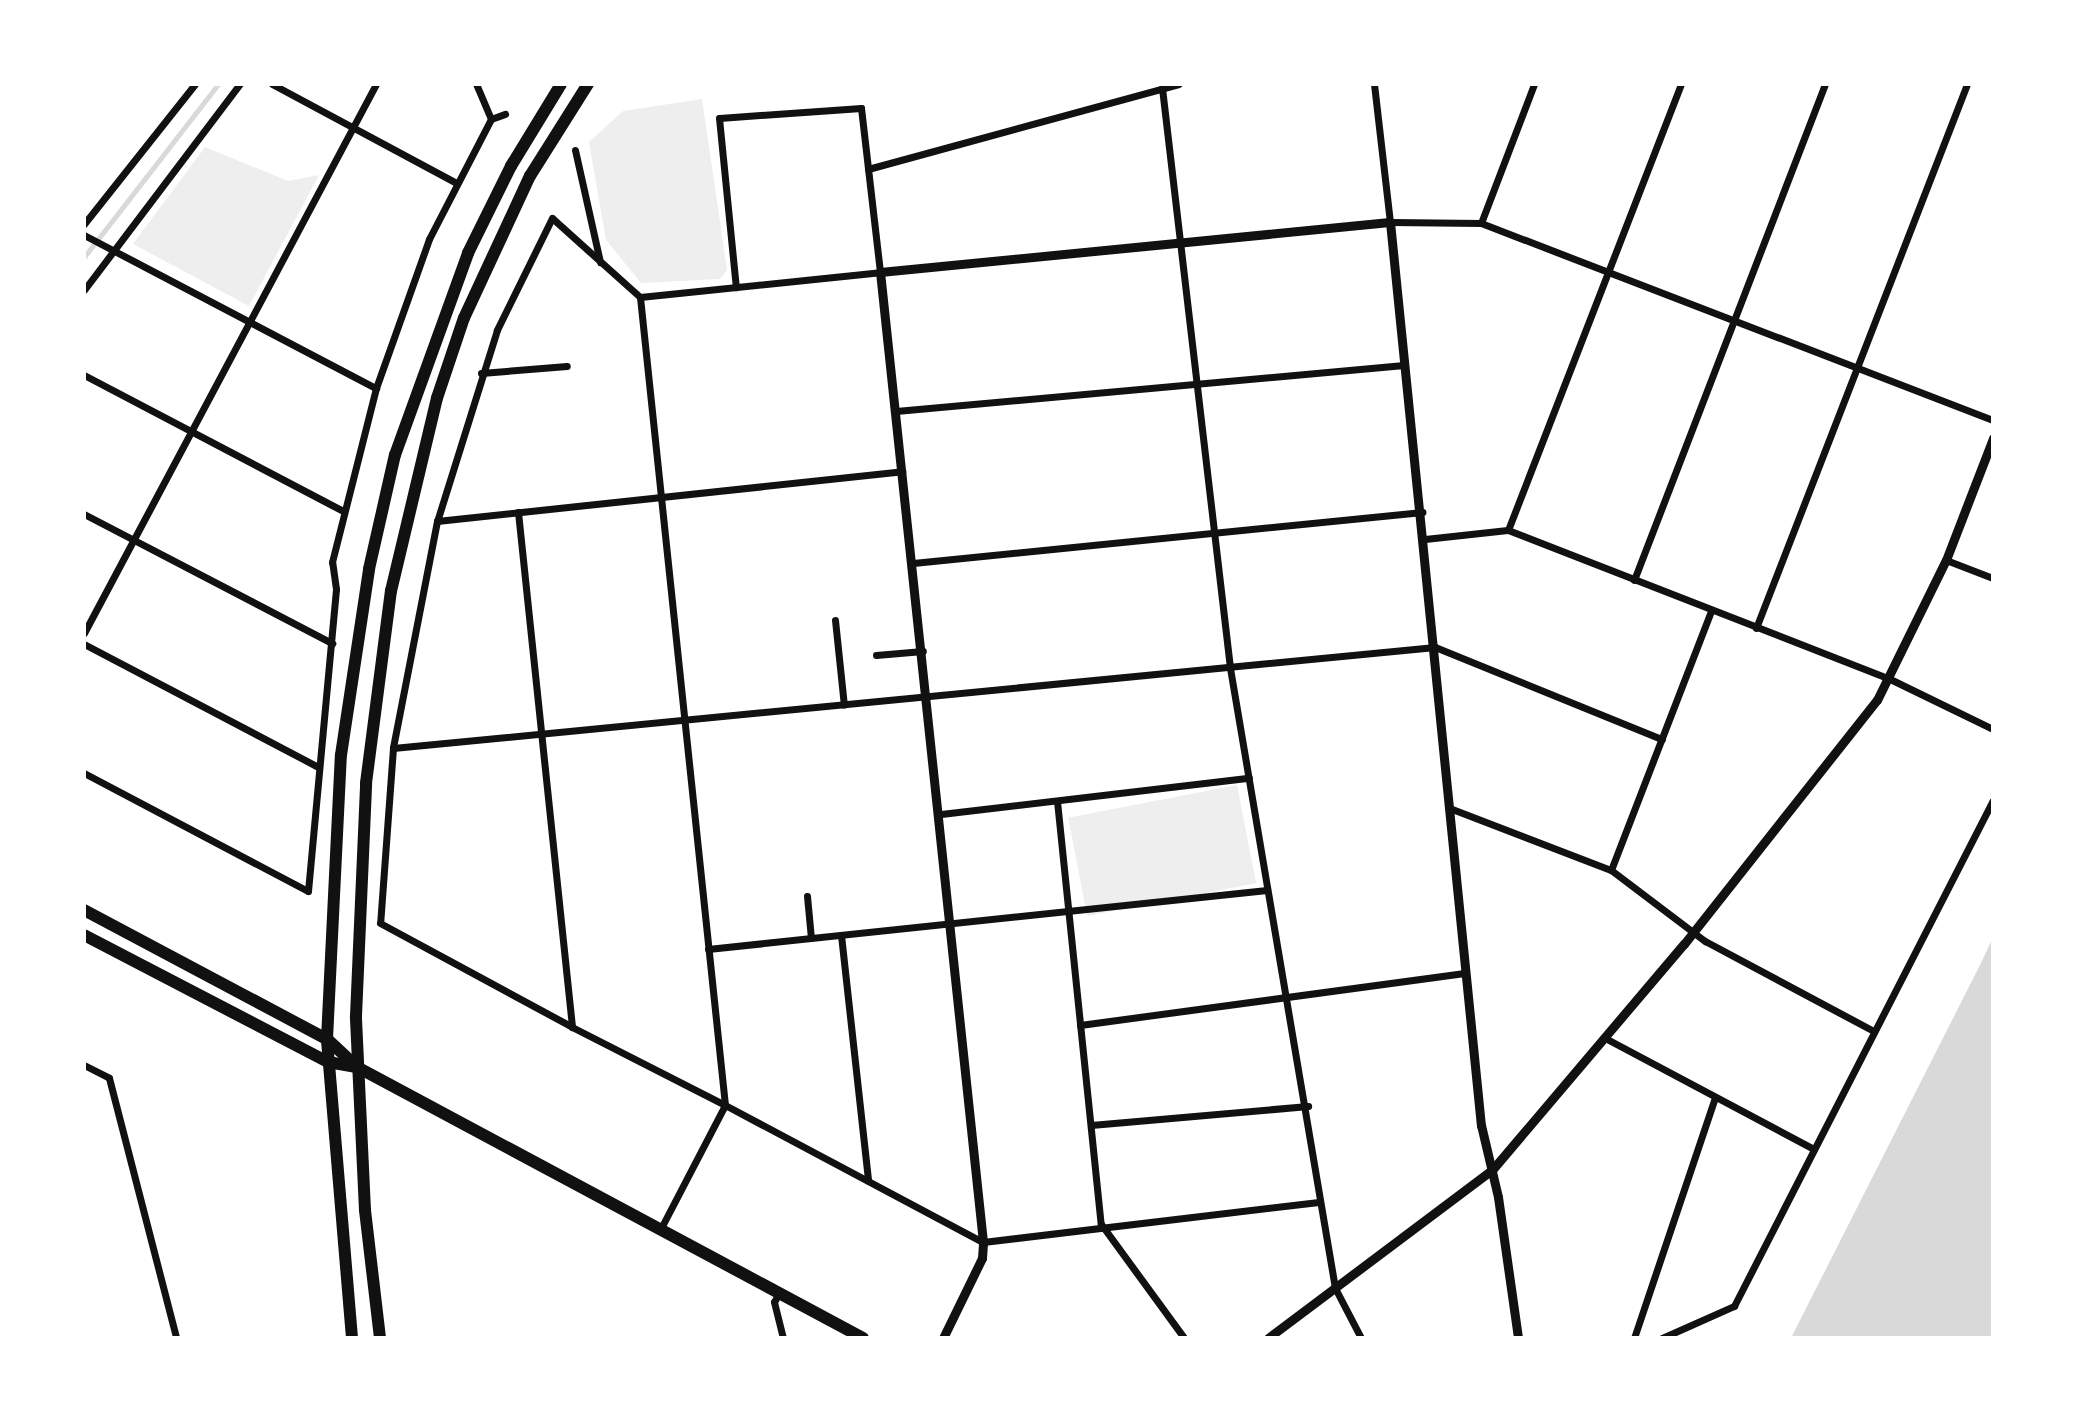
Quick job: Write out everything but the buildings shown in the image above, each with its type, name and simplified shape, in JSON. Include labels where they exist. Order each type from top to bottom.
[{"type":"main road","points":[[352,1338],[327,1039],[341,755],[369,569],[395,455],[468,253],[511,166],[561,84]]},
{"type":"main road","points":[[380,1338],[365,1210],[357,1067],[366,783],[391,591],[410,499],[437,398],[492,253],[530,176],[588,84]]},
{"type":"main road","points":[[84,910],[327,1039],[357,1067],[863,1338]]},
{"type":"main road","points":[[84,935],[328,1062],[357,1067]]},
{"type":"street","points":[[84,224],[195,84]]},
{"type":"street","points":[[84,290],[240,84]]},
{"type":"street","points":[[272,84],[455,182]]},
{"type":"street","points":[[84,633],[376,84]]},
{"type":"street","points":[[476,84],[491,119]]},
{"type":"street","points":[[868,169],[1179,84]]},
{"type":"street","points":[[1374,84],[1425,539],[1452,809],[1464,973],[1518,1338]]},
{"type":"street","points":[[1481,223],[1534,84]]},
{"type":"street","points":[[1508,530],[1681,84]]},
{"type":"street","points":[[1634,580],[1825,84]]},
{"type":"street","points":[[1756,628],[1967,84]]},
{"type":"street","points":[[1162,88],[1230,668],[1267,890],[1308,1106],[1319,1202],[1335,1288],[1361,1338]]},
{"type":"street","points":[[736,287],[719,118],[861,108],[953,924],[983,1242],[982,1258],[943,1338]]},
{"type":"street","points":[[84,773],[308,891],[316,766],[332,643],[332,562],[343,511],[376,388],[429,239],[455,182],[491,119],[505,114]]},
{"type":"street","points":[[575,150],[601,265]]},
{"type":"street","points":[[660,1230],[725,1105],[640,297],[552,218],[481,373],[437,521],[393,748],[380,923],[572,1027],[725,1105],[983,1242],[1101,1224],[1319,1202]]},
{"type":"street","points":[[640,297],[1390,222],[1481,223],[1993,420]]},
{"type":"street","points":[[84,236],[376,388]]},
{"type":"street","points":[[896,411],[1404,365]]},
{"type":"street","points":[[481,373],[567,366]]},
{"type":"street","points":[[84,375],[343,511]]},
{"type":"street","points":[[1268,1338],[1492,1170],[1693,932],[1890,679],[1946,560],[1993,438]]},
{"type":"street","points":[[437,521],[902,471]]},
{"type":"street","points":[[518,512],[572,1027]]},
{"type":"street","points":[[913,563],[1422,512]]},
{"type":"street","points":[[84,514],[332,643]]},
{"type":"street","points":[[1425,539],[1508,530],[1890,679],[1993,729]]},
{"type":"street","points":[[1946,560],[1993,578]]},
{"type":"street","points":[[1611,870],[1711,611]]},
{"type":"street","points":[[835,620],[844,705]]},
{"type":"street","points":[[84,644],[316,766]]},
{"type":"street","points":[[393,748],[1435,647],[1662,739]]},
{"type":"street","points":[[876,655],[923,651]]},
{"type":"street","points":[[941,814],[1249,778]]},
{"type":"street","points":[[1662,1338],[1734,1306],[1872,1030],[1993,800]]},
{"type":"street","points":[[1057,801],[1101,1224],[1184,1338]]},
{"type":"street","points":[[1452,809],[1611,870],[1693,932],[1872,1030]]},
{"type":"street","points":[[708,949],[1267,890]]},
{"type":"street","points":[[807,896],[811,938]]},
{"type":"street","points":[[841,935],[868,1181]]},
{"type":"street","points":[[1080,1025],[1288,1000],[1464,973]]},
{"type":"street","points":[[1605,1038],[1714,1100],[1812,1148]]},
{"type":"street","points":[[84,1065],[109,1078],[176,1338]]},
{"type":"street","points":[[1634,1338],[1714,1100]]},
{"type":"street","points":[[1091,1125],[1308,1106]]},
{"type":"street","points":[[779,1293],[774,1302],[783,1338]]},
{"type":"shaded area","points":[[702,99],[727,270],[720,279],[641,283],[606,240],[589,142],[623,111]]},
{"type":"shaded area","points":[[205,147],[288,181],[319,175],[249,306],[133,244]]},
{"type":"shaded area","points":[[1237,785],[1256,883],[1087,916],[1068,818]]},
{"type":"shaded area","points":[[1993,937],[1993,1338],[1791,1338],[1981,963]]},
{"type":"waterway","points":[[84,257],[218,84]]}]
